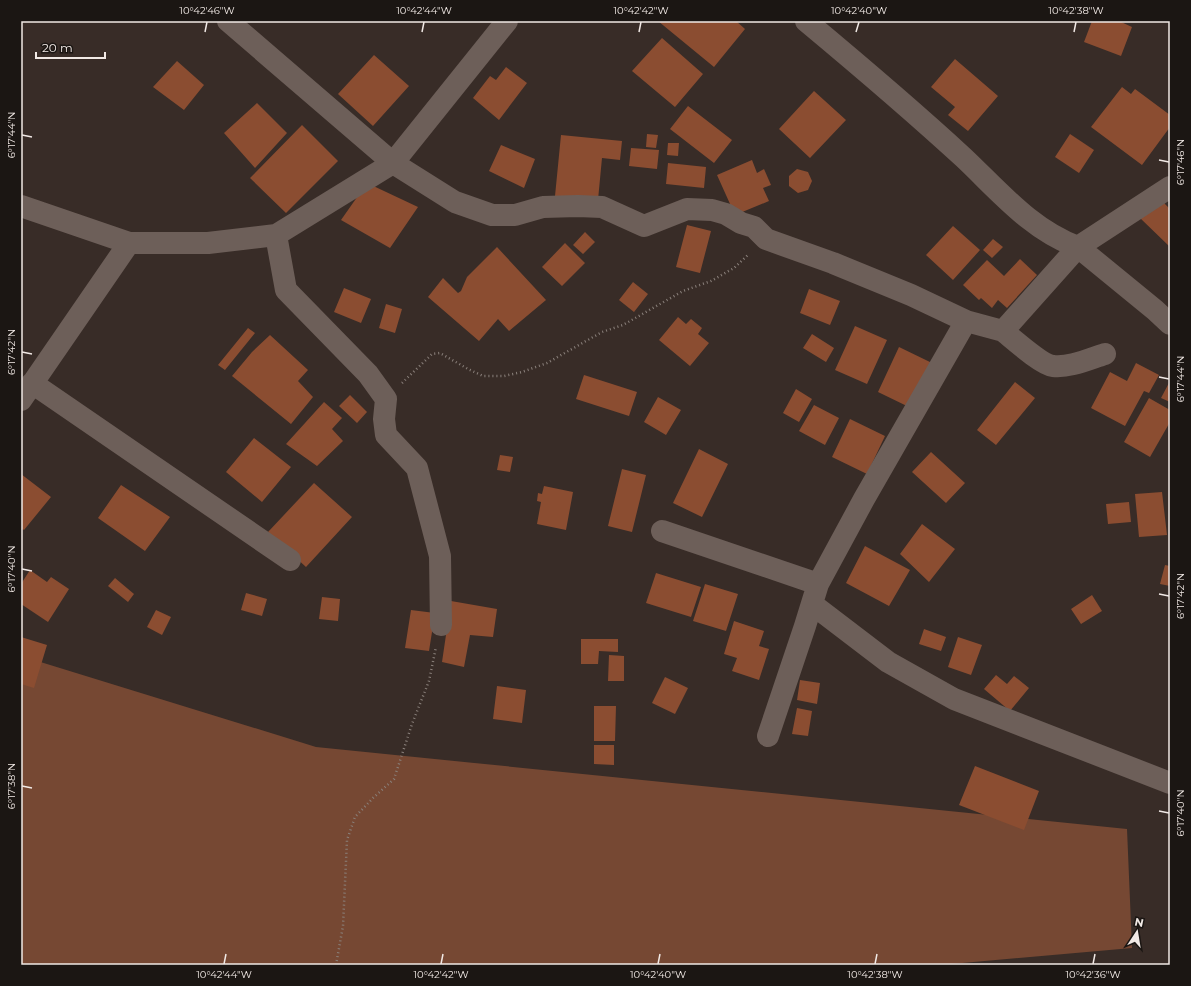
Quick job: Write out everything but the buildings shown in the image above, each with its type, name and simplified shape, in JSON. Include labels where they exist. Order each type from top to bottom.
[{"type":"street","points":[[228,21],[393,163],[455,202],[492,215],[515,215],[543,208],[578,206],[602,207],[644,226],[687,209],[712,210],[726,214],[741,223],[754,227],[766,239],[833,263],[911,295],[966,321],[1003,331],[1032,355],[1052,366],[1071,365],[1104,354]]},
{"type":"street","points":[[21,206],[129,243],[208,243],[276,235],[393,163],[507,21]]},
{"type":"street","points":[[806,21],[924,122],[1016,208],[1036,224],[1062,241],[1078,247],[1170,324]]},
{"type":"street","points":[[1003,331],[1078,247],[1170,187]]},
{"type":"street","points":[[276,235],[286,290],[368,374],[386,399],[384,419],[386,435],[417,468],[440,556],[441,625]]},
{"type":"street","points":[[129,243],[27,392],[290,560]]},
{"type":"street","points":[[768,736],[815,594],[864,499],[966,321]]},
{"type":"street","points":[[662,532],[815,594],[888,662],[954,699],[1170,783]]},
{"type":"path","points":[[386,399],[432,354],[440,353],[483,376],[504,376],[522,372],[546,363],[602,332],[623,325],[683,291],[711,281],[734,268],[766,239]]},
{"type":"path","points":[[336,965],[343,926],[347,840],[355,818],[373,798],[394,779],[412,724],[429,681],[441,625]]},
{"type":"shaded area","points":[[21,656],[316,747],[1127,829],[1132,948],[940,965],[21,965]]}]
